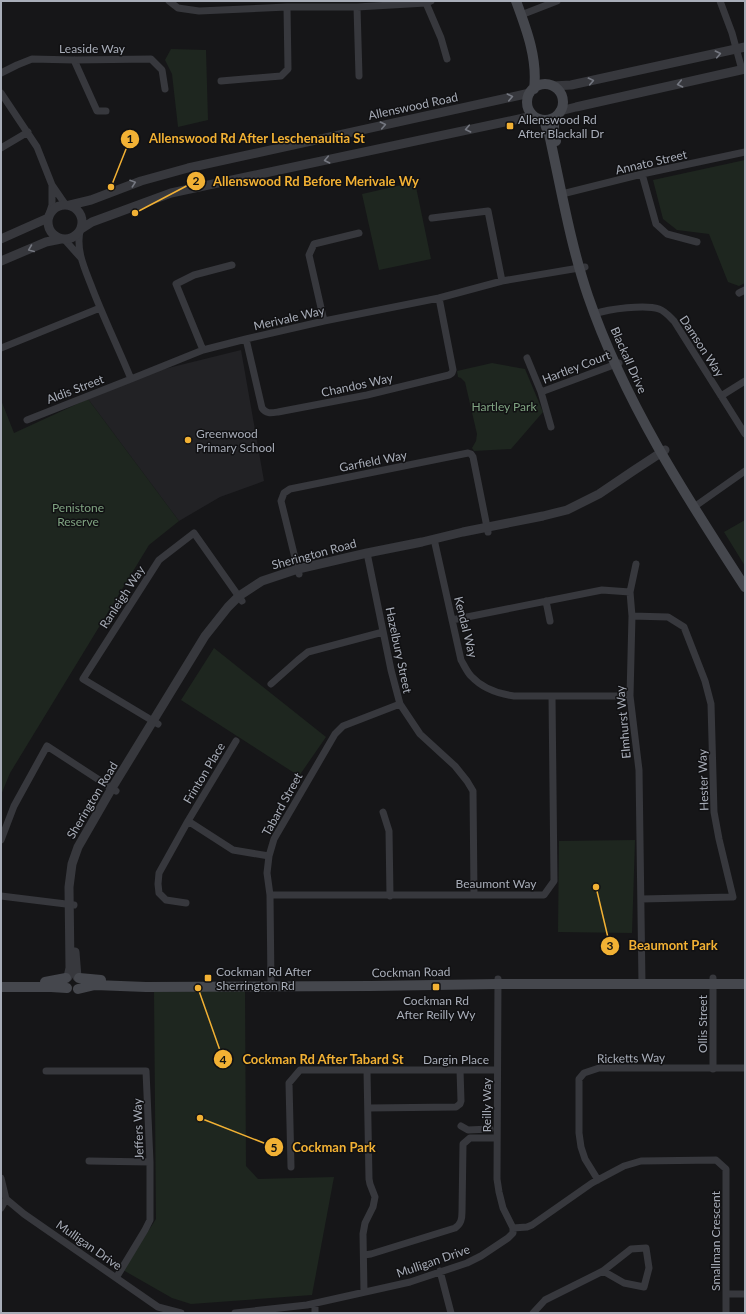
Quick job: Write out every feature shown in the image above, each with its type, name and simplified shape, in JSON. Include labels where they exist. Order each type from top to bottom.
[{"type":"main road","points":[[516,1],[524,14],[541,70],[550,86],[559,92],[562,99],[562,104],[553,116],[540,119],[533,116],[527,103],[532,91],[535,69],[524,14],[522,1]]},
{"type":"main road","points":[[532,91],[539,86],[550,86]]},
{"type":"main road","name":"Blackall Drive","points":[[553,116],[564,193],[577,238],[582,267],[597,313],[617,363],[665,454],[745,587]]},
{"type":"main road","name":"Blackall Drive","points":[[695,505],[745,578]]},
{"type":"main road","name":"Cockman Road","points":[[1,982],[72,981],[95,985],[146,987],[271,983],[371,986],[498,981],[713,981],[745,978]]},
{"type":"main road","name":"Cockman Road","points":[[1,987],[51,987],[72,981]]},
{"type":"main road","name":"Cockman Road","points":[[713,981],[745,984]]},
{"type":"street","points":[[169,1],[178,8],[199,11],[260,4],[287,7],[357,8],[428,2],[447,59]]},
{"type":"street","points":[[524,14],[557,1]]},
{"type":"street","points":[[553,116],[576,107],[744,70],[741,48],[720,1]]},
{"type":"street","points":[[221,81],[281,76],[288,69],[287,7]]},
{"type":"street","points":[[357,8],[359,76]]},
{"type":"street","points":[[550,86],[570,86],[741,48]]},
{"type":"street","name":"Leaside Way","points":[[1,73],[17,64],[32,59],[151,59],[162,70],[165,89]]},
{"type":"street","points":[[74,60],[97,111],[106,111]]},
{"type":"street","name":"Allenswood Road","points":[[68,205],[91,200],[141,181],[188,168],[532,91]]},
{"type":"street","points":[[1,93],[37,146],[52,185],[68,205],[76,209],[81,215],[82,222],[79,243],[81,258],[100,308],[131,379]]},
{"type":"street","points":[[1,261],[46,242],[74,237],[80,230],[92,222],[171,193],[533,116]]},
{"type":"street","points":[[1,148],[28,132]]},
{"type":"street","name":"Annato Street","points":[[564,193],[642,174],[745,152]]},
{"type":"street","points":[[642,174],[656,224],[667,234],[697,242]]},
{"type":"street","points":[[52,185],[52,205],[47,224],[55,237],[63,239],[81,258]]},
{"type":"street","points":[[1,239],[49,216],[56,207],[68,205]]},
{"type":"street","points":[[432,218],[488,211],[502,281]]},
{"type":"street","points":[[324,321],[309,255],[314,244],[359,233]]},
{"type":"street","points":[[203,350],[176,284],[194,275],[232,264]]},
{"type":"street","name":"Merivale Way","points":[[131,379],[203,350],[246,339],[324,321],[439,298],[502,281],[582,267]]},
{"type":"street","name":"Chandos Way","points":[[246,339],[264,412],[278,412],[367,395],[452,373],[453,370],[439,298]]},
{"type":"street","name":"Damson Way","points":[[597,313],[632,307],[660,309],[674,321],[745,434]]},
{"type":"street","points":[[1,348],[100,308]]},
{"type":"street","name":"Hartley Court","points":[[526,358],[540,392],[551,427]]},
{"type":"street","name":"Hartley Court","points":[[540,392],[617,363]]},
{"type":"street","name":"Aldis Street","points":[[27,420],[131,379]]},
{"type":"street","points":[[721,396],[745,380]]},
{"type":"street","name":"Garfield Way","points":[[298,571],[281,501],[284,493],[290,489],[468,453],[471,454],[472,457],[488,530]]},
{"type":"street","name":"Sherington Road","points":[[72,981],[75,953],[70,875],[75,854],[84,835],[156,723],[205,636],[217,619],[262,581],[391,549],[435,542],[463,532],[488,530],[556,518],[577,512],[604,498],[665,454]]},
{"type":"street","points":[[695,505],[745,471]]},
{"type":"street","name":"Ranleigh Way","points":[[156,723],[83,679],[159,560],[194,533],[241,598]]},
{"type":"street","name":"Kendal Way","points":[[435,542],[461,660],[471,676],[484,687],[505,695],[630,696]]},
{"type":"street","name":"Hazelbury Street","points":[[368,555],[391,670],[400,704],[420,734],[455,766],[473,791],[474,894]]},
{"type":"street","points":[[452,620],[602,590],[630,592],[636,564]]},
{"type":"street","name":"Elmhurst Way","points":[[630,592],[632,616],[630,696],[639,770],[642,982]]},
{"type":"street","points":[[546,601],[550,621]]},
{"type":"street","name":"Hester Way","points":[[632,616],[668,617],[684,627],[704,681],[711,704],[714,812],[733,897],[641,899]]},
{"type":"street","points":[[271,684],[308,652],[383,632]]},
{"type":"street","name":"Beaumont Way","points":[[270,895],[544,895],[554,881],[552,696]]},
{"type":"street","name":"Tabard Street","points":[[271,983],[270,895],[267,873],[269,856],[274,839],[335,734],[343,726],[400,704]]},
{"type":"street","name":"Frinton Place","points":[[236,741],[188,821],[233,850],[269,856]]},
{"type":"street","points":[[1,840],[14,806],[47,746],[114,789]]},
{"type":"street","points":[[383,812],[389,831],[390,896]]},
{"type":"street","points":[[186,903],[166,900],[159,893],[158,884],[159,873],[188,821]]},
{"type":"street","points":[[1,896],[71,904]]},
{"type":"street","name":"Reilly Way","points":[[498,981],[497,1179],[498,1192],[503,1208],[513,1228]]},
{"type":"street","name":"Ollis Street","points":[[713,981],[713,1069]]},
{"type":"street","name":"Ricketts Way","points":[[598,1180],[585,1159],[579,1133],[580,1079],[584,1072],[599,1068],[745,1068]]},
{"type":"street","name":"Dargin Place","points":[[291,1167],[289,1083],[300,1070],[497,1070]]},
{"type":"street","points":[[364,1292],[363,1234],[365,1223],[373,1207],[375,1197],[369,1179],[367,1070]]},
{"type":"street","points":[[368,1108],[456,1107],[461,1101],[460,1070]]},
{"type":"street","name":"Jeffers Way","points":[[46,1071],[146,1071],[150,1162],[150,1220],[116,1278]]},
{"type":"street","points":[[461,1126],[468,1130],[490,1129]]},
{"type":"street","points":[[364,1255],[455,1228],[462,1220],[463,1144],[470,1138],[497,1138]]},
{"type":"street","name":"Smallman Crescent","points":[[598,1180],[624,1166],[641,1161],[716,1160],[726,1169],[726,1313]]},
{"type":"street","points":[[89,1162],[150,1162]]},
{"type":"street","points":[[1,1178],[6,1199],[1,1208]]},
{"type":"street","points":[[513,1228],[527,1227],[598,1180]]},
{"type":"street","name":"Mulligan Drive","points":[[6,1199],[24,1214],[158,1307],[181,1313]]},
{"type":"street","name":"Mulligan Drive","points":[[235,1313],[315,1304],[410,1282],[466,1263],[481,1256],[508,1238],[513,1233],[513,1228]]},
{"type":"street","points":[[533,1313],[545,1300],[603,1271],[631,1249],[646,1248],[649,1268],[644,1286],[624,1283],[603,1271]]},
{"type":"street","points":[[440,1271],[451,1313]]},
{"type":"street","points":[[726,1294],[745,1294]]},
{"type":"street","points":[[315,1304],[315,1313]]},
{"type":"shaded area","name":"Greenwood Primary School","points":[[241,350],[264,481],[220,497],[179,521],[88,399],[148,373]]},
{"type":"green space","points":[[171,49],[206,50],[208,120],[178,127],[172,74],[165,60]]},
{"type":"green space","points":[[745,160],[745,283],[739,286],[728,282],[709,234],[677,230],[663,219],[653,180]]},
{"type":"green space","points":[[415,182],[431,259],[379,270],[362,194]]},
{"type":"green space","name":"Hartley Park","points":[[492,363],[525,369],[543,412],[511,449],[474,451],[472,448],[476,441],[477,434],[465,382],[458,377],[457,371]]},
{"type":"green space","name":"Penistone Reserve","points":[[88,399],[179,521],[149,545],[10,773],[1,795],[1,400],[14,433]]},
{"type":"green space","points":[[745,520],[745,566],[724,532]]},
{"type":"green space","points":[[214,648],[326,737],[299,776],[181,700]]},
{"type":"green space","points":[[635,840],[632,933],[558,932],[559,841]]},
{"type":"green space","points":[[245,990],[246,1166],[258,1179],[334,1177],[312,1295],[191,1304],[172,1298],[123,1270],[156,1219],[154,992]]},
{"type":"place","name":"Allenswood Rd After Blackall Dr","points":[[510,126]]},
{"type":"place","name":"Allenswood Rd After Leschenaultia St","points":[[111,187]]},
{"type":"place","name":"Allenswood Rd Before Merivale Wy","points":[[135,213]]},
{"type":"place","name":"Greenwood Primary School","points":[[188,440]]},
{"type":"place","name":"Beaumont Park","points":[[596,887]]},
{"type":"place","name":"Cockman Rd After Sherrington Rd","points":[[208,978]]},
{"type":"place","name":"Cockman Rd After Reilly Wy","points":[[436,987]]},
{"type":"place","name":"Cockman Rd After Tabard St","points":[[198,988]]},
{"type":"place","name":"Cockman Park","points":[[200,1118]]}]
